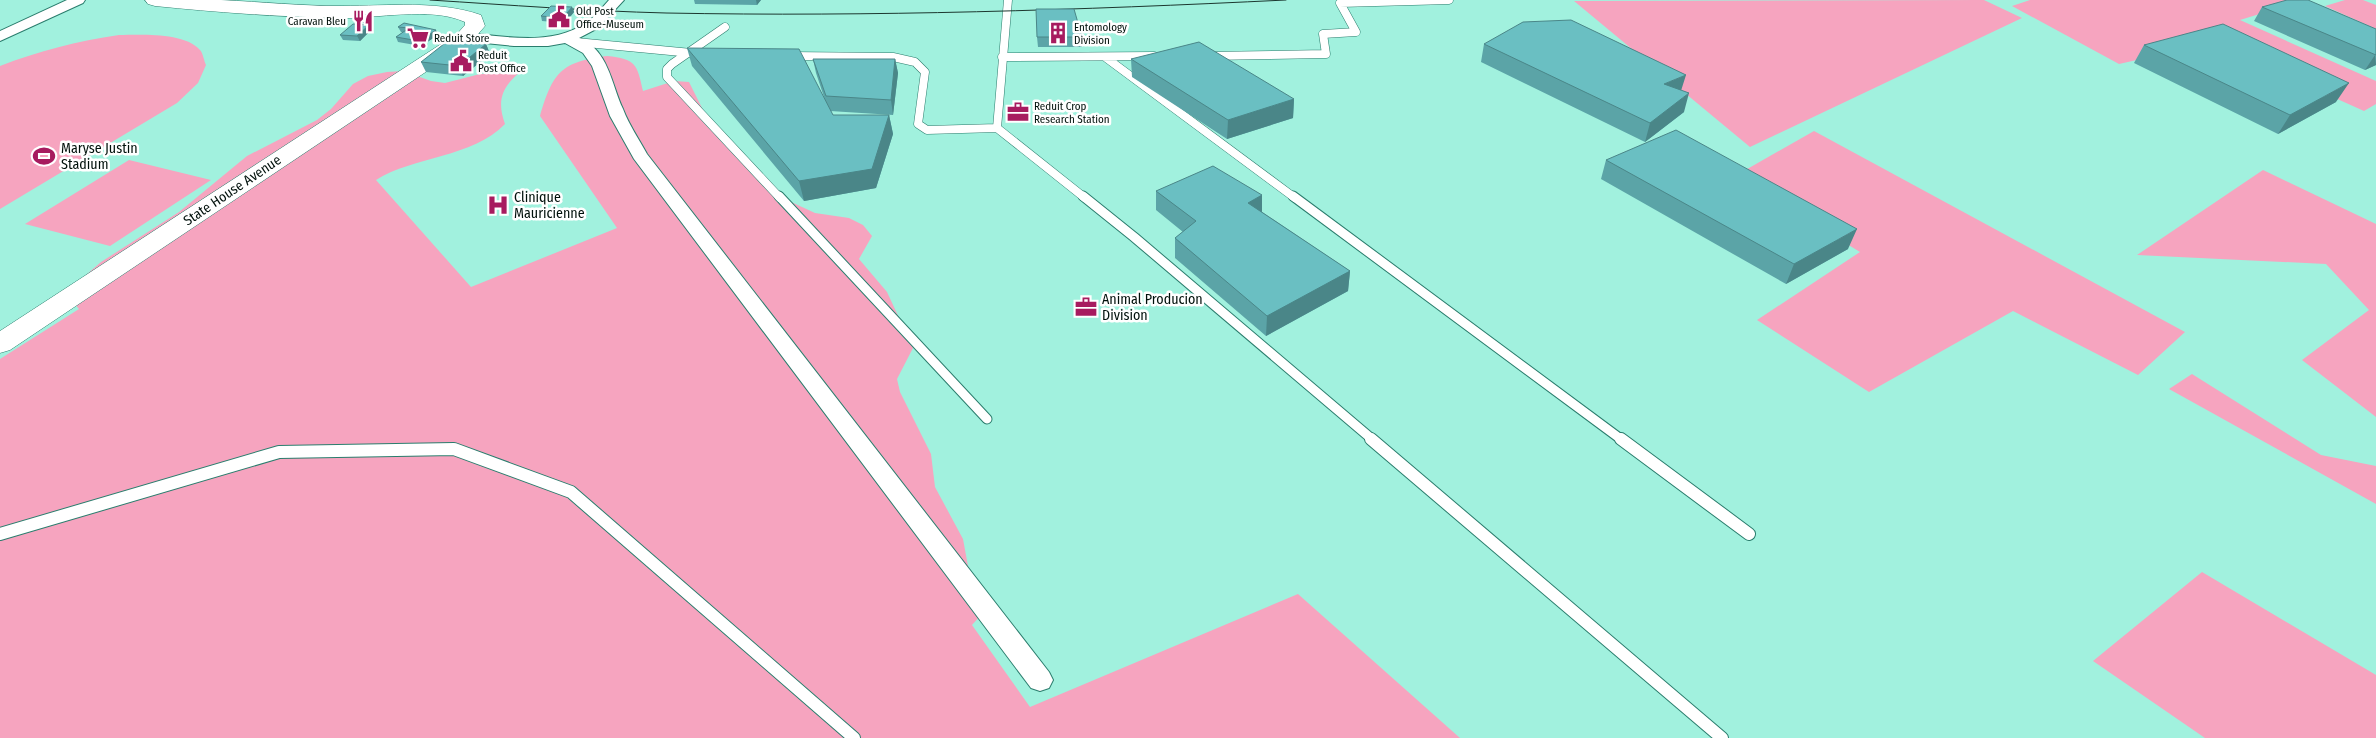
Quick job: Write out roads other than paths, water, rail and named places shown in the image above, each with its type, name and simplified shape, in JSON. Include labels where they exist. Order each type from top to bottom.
[{"type":"street","points":[[0,37],[78,0]]},
{"type":"street","points":[[155,0],[342,12],[428,9],[468,15],[470,28]]},
{"type":"street","points":[[470,28],[497,27],[561,30],[578,24],[603,0]]},
{"type":"street","points":[[470,28],[548,42],[571,40],[592,25],[617,0]]},
{"type":"street","name":"State House Avenue","points":[[0,344],[470,28]]},
{"type":"street","points":[[571,40],[590,50],[598,61],[615,109],[640,155],[1040,680]]},
{"type":"lane","points":[[997,128],[1008,0]]},
{"type":"lane","points":[[1201,56],[1326,54],[1324,34],[1356,32],[1340,3],[1449,0]]},
{"type":"lane","points":[[725,27],[686,53],[667,69],[667,77],[987,419]]},
{"type":"lane","points":[[571,40],[686,53],[714,54]]},
{"type":"lane","points":[[778,56],[894,57],[915,62],[925,72],[918,124],[927,130],[997,128],[1134,237],[1722,738]]},
{"type":"lane","points":[[1002,57],[1162,56]]},
{"type":"lane","points":[[1104,57],[1749,534]]},
{"type":"lane","points":[[0,534],[279,452],[454,449],[571,492],[854,738]]},
{"type":"tram line","points":[[430,0],[636,12],[744,14],[1054,10],[1286,0]]},
{"type":"place","name":"Old Post Office-Museum","points":[[559,17]]},
{"type":"place","name":"Caravan Bleu","points":[[363,21]]},
{"type":"place","name":"Entomology Division","points":[[1058,33]]},
{"type":"place","name":"Reduit Store","points":[[418,38]]},
{"type":"place","name":"Reduit Post Office","points":[[461,61]]},
{"type":"place","name":"Reduit Crop Research Station","points":[[1018,112]]},
{"type":"place","name":"Maryse Justin Stadium","points":[[44,156]]},
{"type":"place","name":"Clinique Mauricienne","points":[[498,205]]},
{"type":"place","name":"Animal Producion Division","points":[[1086,307]]}]
